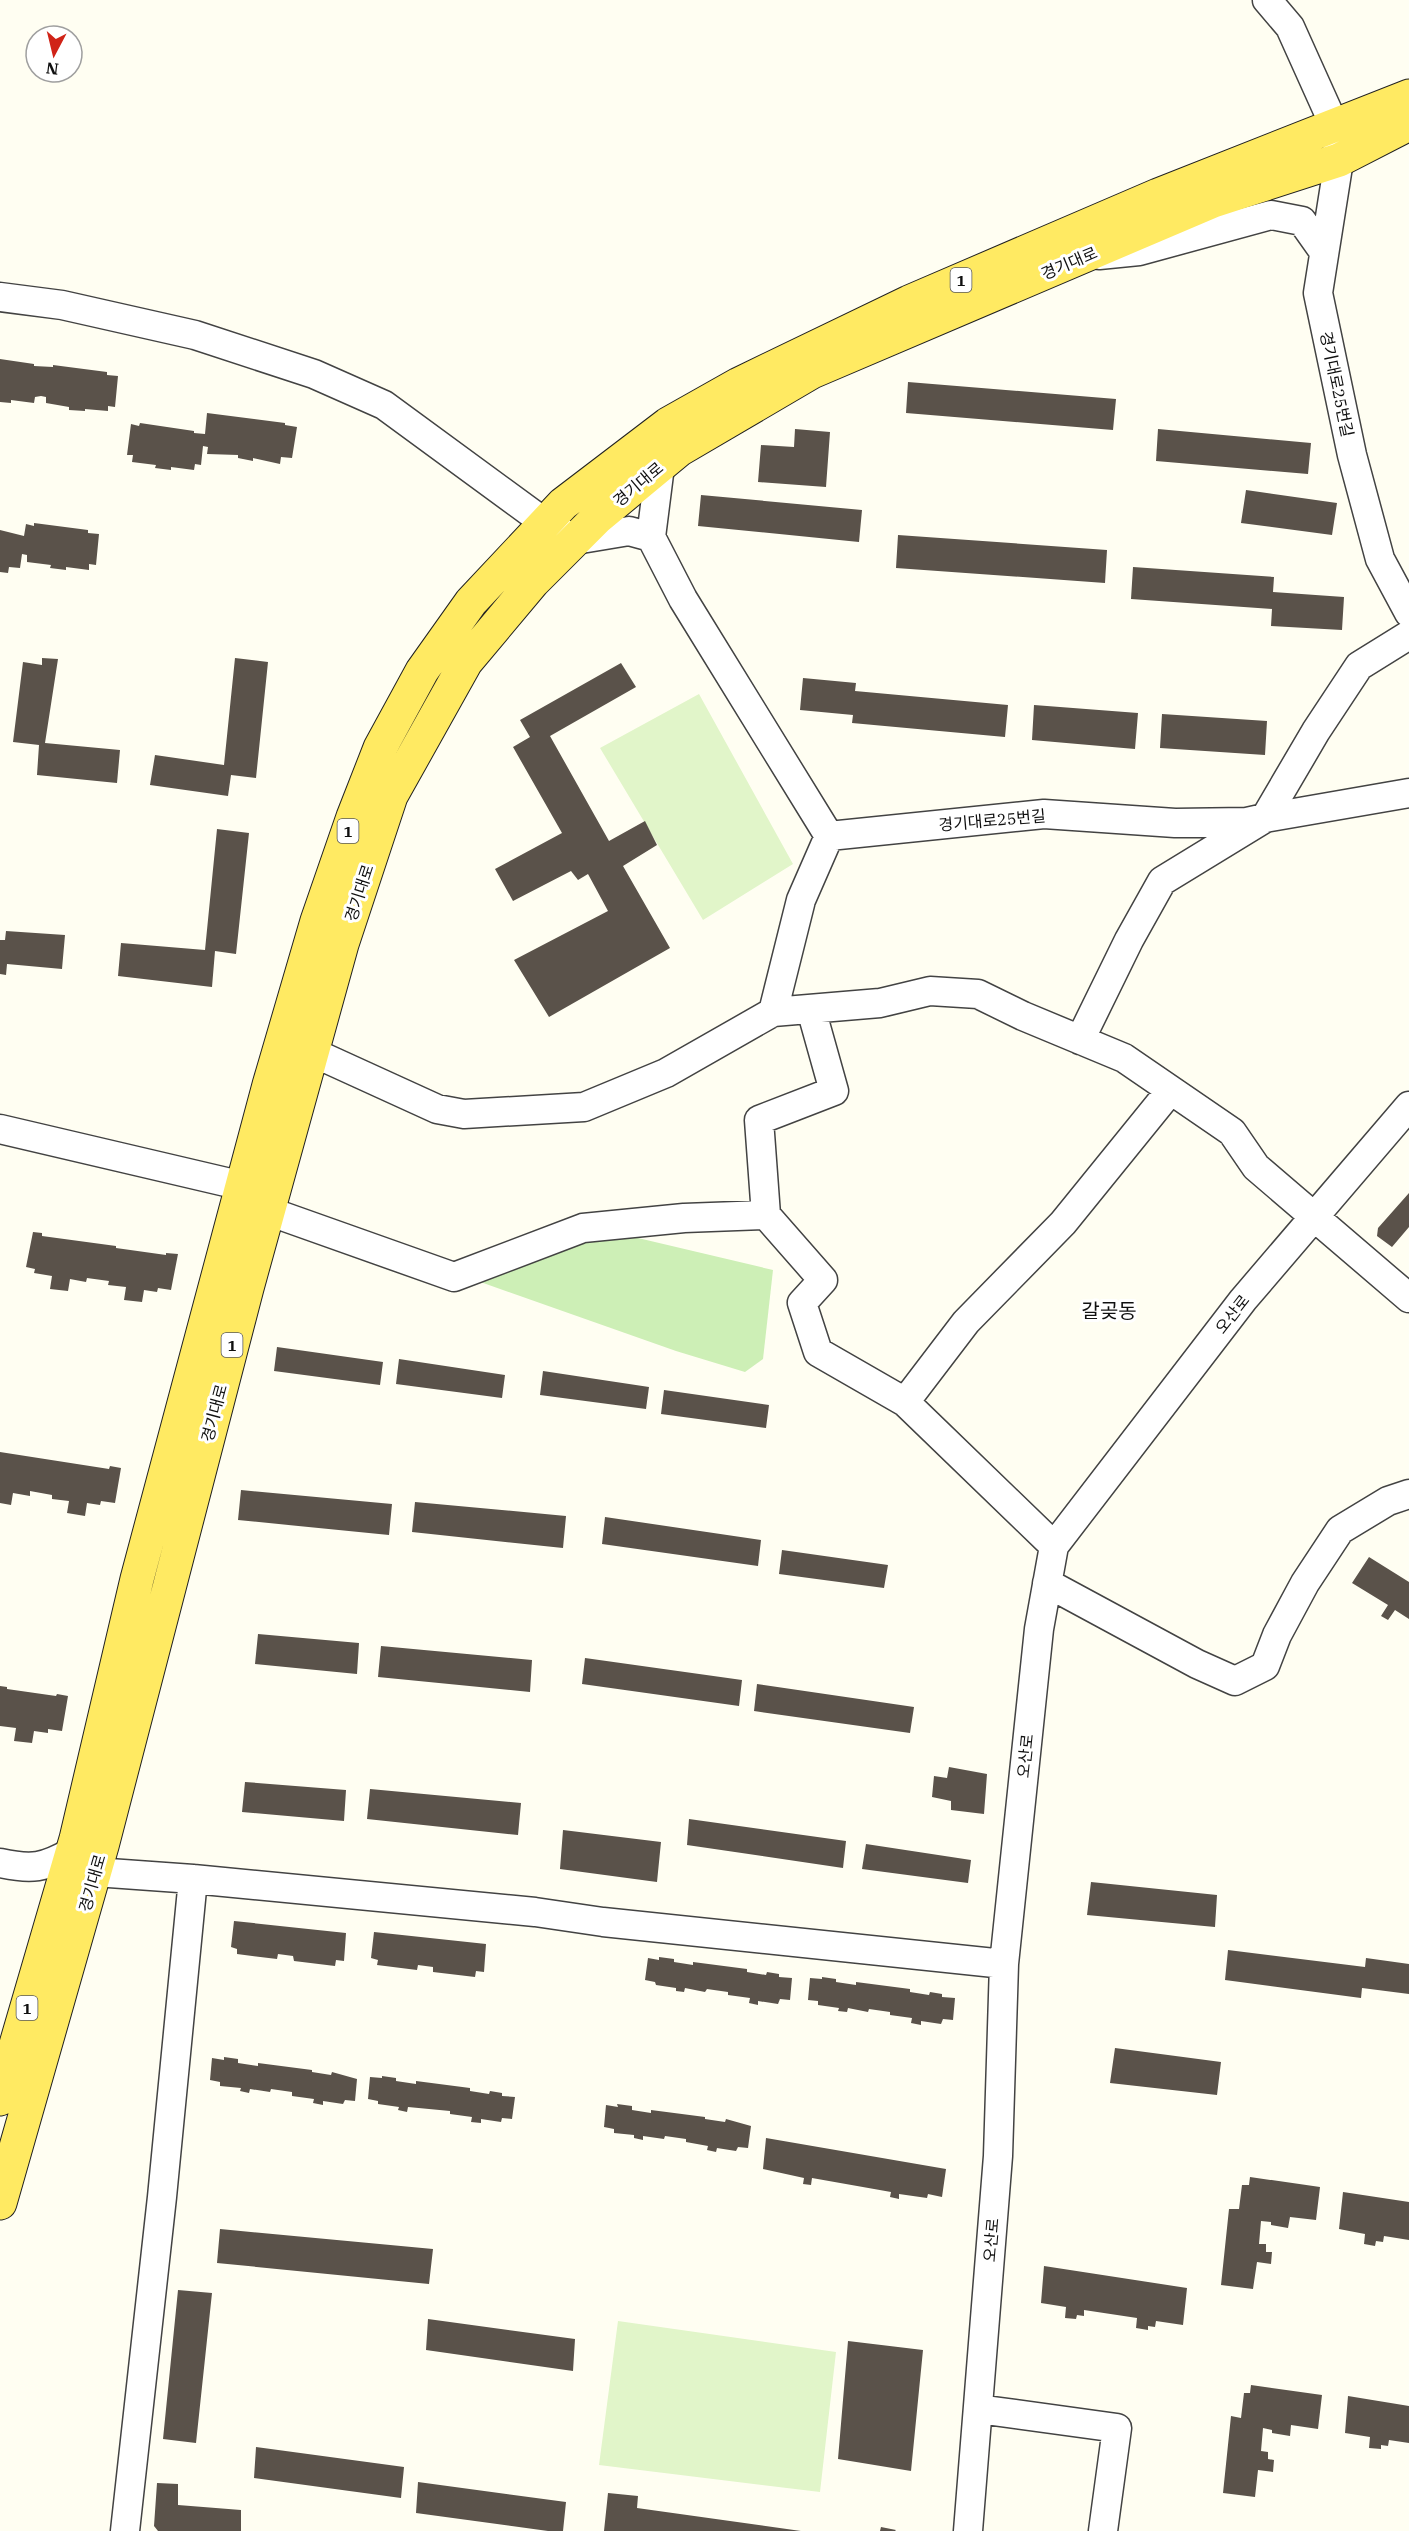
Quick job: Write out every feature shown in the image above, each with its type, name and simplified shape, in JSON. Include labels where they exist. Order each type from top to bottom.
[{"type":"main road","name":"경기대로","points":[[0,2203],[84,1862],[342,944],[392,796],[466,662],[533,582],[574,540],[679,450],[812,372],[1213,201],[1337,144],[1409,96]]},
{"type":"main road","name":"경기대로","points":[[0,2099],[54,1916],[84,1862],[137,1579],[269,1085],[317,921],[380,748],[422,670],[471,602],[563,504],[668,424],[739,384],[909,302],[1158,195],[1409,123]]},
{"type":"street","points":[[1267,0],[1290,27],[1337,144]]},
{"type":"street","name":"경기대로25번길","points":[[1337,144],[1318,293],[1352,455],[1380,559],[1409,613]]},
{"type":"street","points":[[1082,257],[1139,251],[1271,215],[1302,221],[1324,252]]},
{"type":"street","points":[[0,297],[62,305],[195,335],[314,374],[384,405],[545,524],[574,540],[629,531],[651,537]]},
{"type":"street","points":[[660,466],[651,537],[683,599],[829,836],[801,900],[773,1012]]},
{"type":"street","points":[[1080,1040],[1129,940],[1162,881],[1265,818],[1316,731],[1359,666],[1409,635]]},
{"type":"street","name":"경기대로25번길","points":[[829,836],[1044,814],[1176,823],[1247,822],[1409,793]]},
{"type":"street","points":[[269,1085],[279,1082],[309,1062],[323,1057],[437,1109],[464,1114],[584,1107],[666,1073],[773,1012],[880,1003],[930,991],[978,994],[1124,1058],[1170,1092],[1232,1132],[1256,1167],[1409,1298]]},
{"type":"street","points":[[811,1009],[834,1091],[759,1120],[766,1215],[823,1280],[802,1303],[818,1352],[905,1402],[1054,1546]]},
{"type":"street","points":[[905,1402],[966,1322],[1063,1223],[1170,1092]]},
{"type":"street","name":"오산로","points":[[968,2531],[998,2156],[1004,1964],[1038,1641],[1054,1546],[1243,1300],[1409,1106]]},
{"type":"street","points":[[0,1129],[243,1186],[268,1210],[454,1277],[583,1228],[684,1218],[766,1215]]},
{"type":"street","points":[[1047,1583],[1197,1664],[1235,1680],[1265,1666],[1277,1635],[1305,1583],[1340,1530],[1388,1501],[1409,1494]]},
{"type":"street","points":[[13,1866],[84,1862],[193,1879],[535,1912],[603,1922],[1004,1964]]},
{"type":"street","points":[[13,1866],[37,1878],[54,1916]]},
{"type":"street","points":[[125,2531],[162,2197],[193,1879]]},
{"type":"street","points":[[978,2409],[1117,2428],[1103,2531]]},
{"type":"green space","points":[[699,694],[793,864],[703,920],[600,748]]},
{"type":"green space","points":[[621,1234],[773,1270],[763,1359],[745,1372],[676,1351],[472,1279],[576,1235]]},
{"type":"green space","points":[[618,2321],[836,2352],[820,2492],[599,2465]]},
{"type":"building","points":[[0,359],[34,364],[34,366],[53,367],[53,365],[107,372],[107,375],[118,376],[115,407],[108,406],[108,411],[69,410],[69,407],[46,403],[46,397],[41,396],[35,397],[34,403],[11,400],[11,403],[0,402]]},
{"type":"building","points":[[908,382],[1116,399],[1113,430],[906,413]]},
{"type":"building","points":[[207,413],[285,423],[285,425],[297,427],[292,458],[281,457],[280,464],[253,458],[253,461],[238,458],[238,455],[207,454],[208,447],[203,446],[201,465],[195,464],[194,470],[171,467],[171,470],[155,468],[156,465],[132,462],[133,455],[127,455],[131,424],[139,426],[140,423],[205,434]]},
{"type":"building","points":[[795,429],[830,432],[826,487],[758,482],[761,445],[794,447]]},
{"type":"building","points":[[1158,429],[1311,443],[1308,474],[1156,461]]},
{"type":"building","points":[[1246,490],[1337,503],[1332,535],[1241,523]]},
{"type":"building","points":[[701,495],[862,510],[859,542],[698,526]]},
{"type":"building","points":[[34,523],[88,530],[88,533],[99,534],[96,565],[89,564],[89,570],[66,567],[66,570],[50,568],[51,565],[27,562],[27,555],[22,554],[20,568],[9,567],[8,573],[0,572],[0,530],[24,536],[26,524],[34,526]]},
{"type":"building","points":[[898,535],[1107,550],[1105,583],[896,568]]},
{"type":"building","points":[[1133,567],[1274,577],[1273,592],[1344,597],[1342,630],[1271,626],[1272,609],[1131,599]]},
{"type":"building","points":[[42,658],[58,659],[45,743],[120,750],[117,783],[37,775],[39,745],[13,742],[23,662],[42,665]]},
{"type":"building","points":[[235,658],[268,662],[256,778],[231,775],[228,796],[150,785],[155,755],[224,765]]},
{"type":"building","points":[[621,663],[636,687],[550,736],[609,841],[645,821],[657,845],[623,866],[670,948],[549,1017],[514,960],[608,911],[588,874],[578,880],[571,871],[513,901],[495,869],[562,833],[513,747],[530,737],[520,720]]},
{"type":"building","points":[[803,678],[856,683],[855,691],[1008,705],[1005,737],[852,723],[853,715],[800,710]]},
{"type":"building","points":[[1034,705],[1138,713],[1135,749],[1032,740]]},
{"type":"building","points":[[1162,714],[1267,721],[1265,755],[1160,748]]},
{"type":"building","points":[[217,829],[249,833],[236,954],[215,951],[212,987],[118,976],[121,943],[205,950]]},
{"type":"building","points":[[6,931],[65,935],[62,969],[7,964],[6,975],[0,974],[0,940],[5,940]]},
{"type":"building","points":[[1409,1193],[1409,1227],[1392,1247],[1377,1236],[1378,1228]]},
{"type":"building","points":[[33,1232],[42,1233],[42,1236],[116,1246],[116,1248],[166,1255],[166,1253],[178,1254],[171,1290],[158,1288],[157,1292],[144,1290],[142,1302],[124,1300],[126,1287],[108,1285],[109,1281],[87,1278],[86,1282],[70,1279],[68,1291],[50,1289],[52,1276],[34,1273],[35,1269],[26,1267]]},
{"type":"building","points":[[277,1347],[383,1362],[380,1385],[274,1371]]},
{"type":"building","points":[[399,1359],[505,1375],[502,1398],[396,1384]]},
{"type":"building","points":[[543,1371],[649,1387],[646,1409],[540,1395]]},
{"type":"building","points":[[664,1390],[769,1405],[766,1428],[661,1414]]},
{"type":"building","points":[[0,1452],[109,1469],[110,1466],[121,1468],[115,1503],[101,1501],[100,1505],[87,1503],[85,1516],[67,1513],[69,1501],[52,1499],[52,1495],[30,1491],[30,1496],[13,1493],[11,1505],[0,1503]]},
{"type":"building","points":[[241,1490],[392,1504],[389,1535],[238,1520]]},
{"type":"building","points":[[415,1502],[566,1516],[563,1548],[412,1532]]},
{"type":"building","points":[[605,1517],[761,1540],[758,1566],[602,1544]]},
{"type":"building","points":[[782,1550],[888,1565],[884,1588],[779,1574]]},
{"type":"building","points":[[1369,1557],[1409,1582],[1409,1619],[1395,1610],[1388,1620],[1381,1616],[1388,1605],[1352,1583]]},
{"type":"building","points":[[258,1634],[359,1643],[357,1674],[255,1664]]},
{"type":"building","points":[[381,1646],[532,1660],[530,1692],[378,1677]]},
{"type":"building","points":[[585,1658],[742,1680],[739,1706],[582,1684]]},
{"type":"building","points":[[757,1684],[914,1707],[910,1733],[754,1711]]},
{"type":"building","points":[[0,1686],[7,1687],[7,1689],[68,1696],[62,1731],[48,1729],[48,1733],[34,1731],[32,1743],[14,1741],[16,1728],[0,1726]]},
{"type":"building","points":[[949,1767],[987,1774],[984,1814],[951,1810],[951,1801],[932,1797],[934,1776],[947,1778]]},
{"type":"building","points":[[245,1782],[346,1790],[344,1821],[242,1812]]},
{"type":"building","points":[[370,1789],[521,1803],[518,1835],[367,1819]]},
{"type":"building","points":[[689,1819],[846,1841],[843,1868],[687,1845]]},
{"type":"building","points":[[563,1830],[661,1842],[657,1882],[560,1869]]},
{"type":"building","points":[[866,1844],[971,1860],[968,1883],[862,1869]]},
{"type":"building","points":[[1091,1882],[1217,1895],[1215,1927],[1087,1915]]},
{"type":"building","points":[[234,1921],[346,1933],[344,1961],[336,1960],[335,1966],[294,1961],[293,1956],[278,1954],[277,1959],[237,1954],[237,1949],[231,1947]]},
{"type":"building","points":[[374,1932],[486,1944],[484,1972],[476,1971],[475,1977],[433,1972],[433,1967],[418,1965],[417,1970],[377,1965],[378,1960],[371,1958]]},
{"type":"building","points":[[1228,1950],[1365,1967],[1366,1958],[1409,1964],[1409,1994],[1362,1988],[1361,1998],[1225,1980]]},
{"type":"building","points":[[659,1957],[693,1965],[693,1962],[747,1969],[747,1972],[766,1975],[767,1972],[779,1974],[779,1977],[792,1978],[790,2000],[780,1999],[778,2004],[758,2001],[758,2005],[749,2003],[750,1998],[728,1995],[728,1992],[707,1989],[705,1992],[685,1988],[684,1992],[676,1991],[676,1988],[656,1985],[655,1982],[645,1980],[648,1958],[659,1960]]},
{"type":"building","points":[[822,1977],[836,1979],[836,1982],[856,1985],[856,1982],[910,1989],[910,1992],[929,1995],[930,1992],[942,1994],[942,1997],[955,1998],[953,2020],[943,2019],[941,2024],[921,2021],[921,2025],[911,2023],[912,2018],[890,2015],[890,2012],[869,2009],[868,2012],[848,2008],[847,2012],[838,2011],[839,2008],[818,2005],[818,2001],[808,2000],[810,1978],[822,1979]]},
{"type":"building","points":[[1115,2048],[1221,2062],[1217,2095],[1110,2083]]},
{"type":"building","points":[[224,2057],[238,2059],[238,2063],[258,2066],[258,2063],[312,2070],[312,2072],[331,2075],[332,2072],[357,2079],[355,2101],[345,2100],[343,2104],[323,2101],[323,2105],[313,2103],[314,2099],[292,2096],[292,2092],[250,2089],[249,2093],[240,2091],[241,2088],[220,2086],[220,2082],[210,2080],[212,2058],[224,2060]]},
{"type":"building","points":[[382,2076],[396,2078],[396,2081],[416,2084],[416,2081],[470,2088],[470,2091],[489,2094],[490,2091],[502,2093],[502,2096],[515,2097],[512,2119],[502,2118],[501,2122],[481,2119],[481,2123],[471,2122],[472,2117],[450,2114],[450,2111],[408,2107],[407,2112],[398,2110],[399,2107],[378,2104],[378,2101],[368,2099],[370,2077],[382,2078]]},
{"type":"building","points":[[617,2104],[632,2106],[632,2110],[651,2113],[651,2110],[725,2122],[726,2119],[751,2126],[748,2148],[738,2147],[736,2151],[717,2148],[716,2152],[707,2150],[708,2146],[686,2142],[686,2139],[643,2136],[643,2140],[634,2138],[634,2135],[614,2133],[614,2129],[604,2127],[606,2105],[618,2107]]},
{"type":"building","points":[[766,2138],[946,2169],[942,2197],[928,2194],[927,2198],[899,2194],[899,2199],[890,2197],[891,2192],[812,2178],[811,2185],[803,2184],[804,2178],[763,2169]]},
{"type":"building","points":[[1250,2177],[1320,2187],[1316,2220],[1290,2217],[1288,2228],[1261,2221],[1259,2244],[1266,2244],[1266,2252],[1272,2252],[1271,2264],[1257,2262],[1253,2289],[1221,2285],[1229,2209],[1239,2209],[1242,2185],[1249,2185]]},
{"type":"building","points":[[1343,2192],[1409,2202],[1409,2240],[1384,2236],[1383,2242],[1376,2241],[1375,2246],[1364,2244],[1365,2234],[1339,2229]]},
{"type":"building","points":[[220,2229],[433,2249],[429,2284],[217,2263]]},
{"type":"building","points":[[1044,2266],[1187,2288],[1183,2325],[1156,2321],[1155,2327],[1148,2326],[1148,2330],[1136,2328],[1137,2318],[1084,2310],[1084,2316],[1077,2315],[1076,2319],[1065,2318],[1066,2307],[1041,2303]]},
{"type":"building","points":[[178,2290],[212,2293],[196,2443],[163,2439]]},
{"type":"building","points":[[428,2319],[575,2339],[573,2371],[426,2350]]},
{"type":"building","points":[[848,2341],[923,2350],[911,2471],[838,2459]]},
{"type":"building","points":[[1251,2385],[1322,2395],[1318,2429],[1291,2425],[1290,2436],[1272,2433],[1272,2430],[1263,2428],[1261,2451],[1268,2452],[1268,2459],[1274,2460],[1273,2472],[1258,2470],[1255,2497],[1223,2493],[1231,2416],[1241,2418],[1244,2393],[1250,2393]]},
{"type":"building","points":[[1348,2396],[1409,2406],[1409,2443],[1389,2440],[1388,2446],[1381,2445],[1381,2449],[1369,2448],[1370,2437],[1345,2433]]},
{"type":"building","points":[[256,2447],[404,2467],[401,2498],[254,2478]]},
{"type":"building","points":[[418,2482],[566,2502],[563,2531],[548,2531],[416,2513]]},
{"type":"building","points":[[157,2483],[178,2484],[178,2505],[241,2510],[241,2531],[158,2531],[154,2526]]},
{"type":"building","points":[[608,2493],[638,2496],[637,2508],[801,2531],[604,2531]]},
{"type":"building","points":[[881,2527],[896,2530],[880,2531]]},
{"type":"district","name":"갈곶동","points":[[1109,1310]]}]
